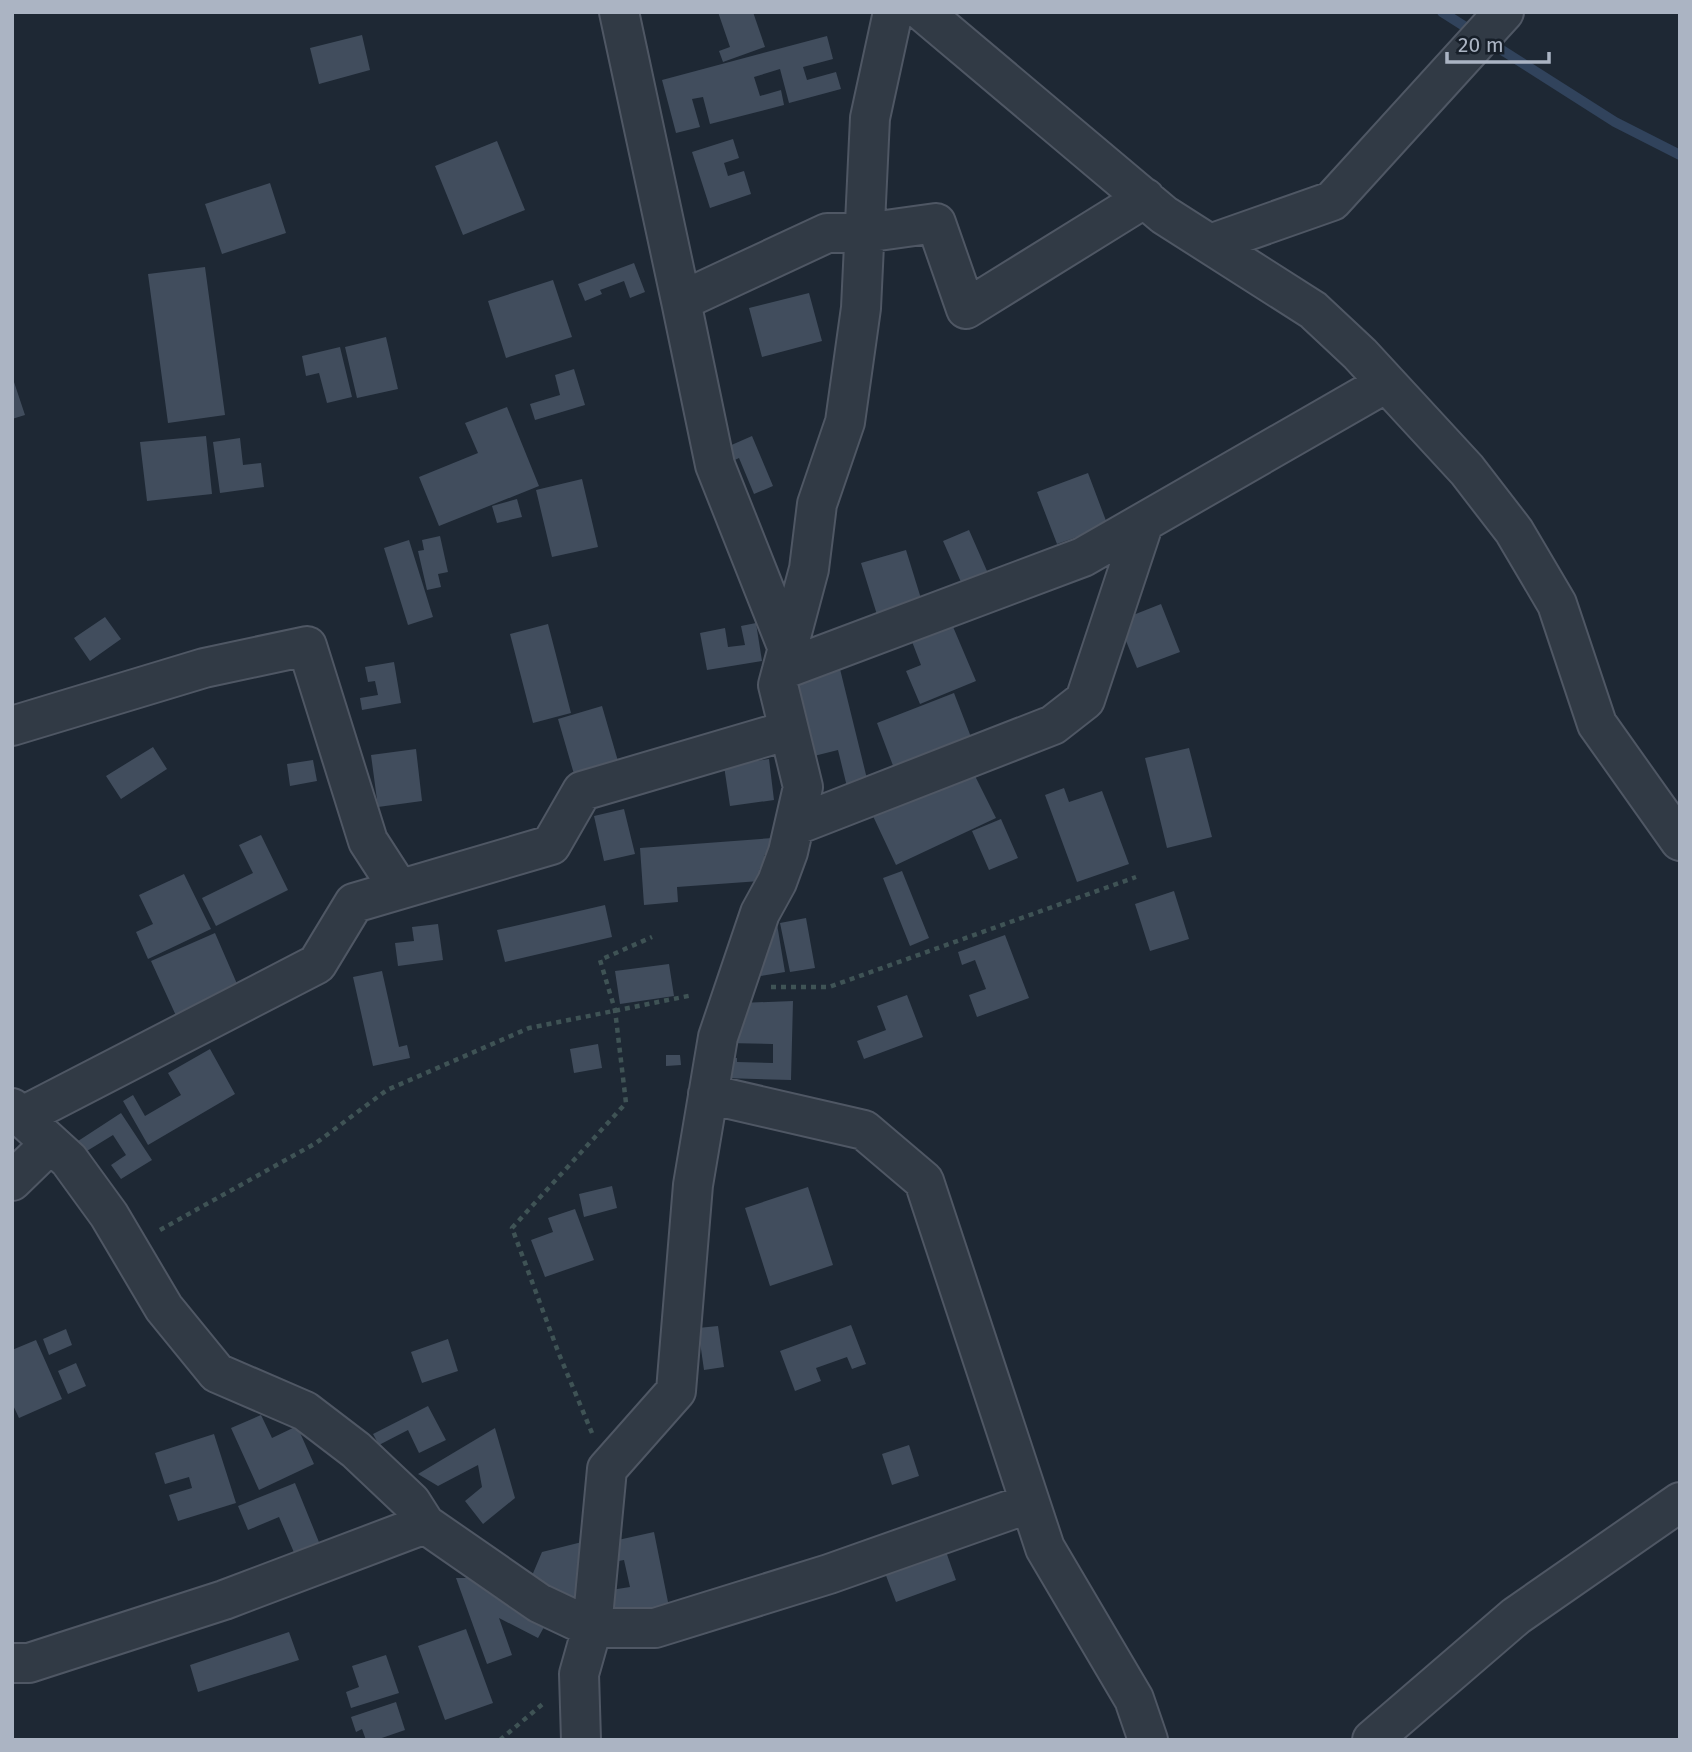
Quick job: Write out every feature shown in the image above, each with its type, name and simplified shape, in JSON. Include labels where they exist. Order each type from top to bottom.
[{"type":"street","points":[[619,12],[715,465],[785,659]]},
{"type":"street","points":[[581,1740],[579,1674],[592,1628],[607,1469],[676,1391],[693,1185],[718,1037],[760,913],[777,882],[788,852],[803,787],[778,685],[809,569],[817,504],[845,422],[861,308],[870,118],[893,12]]},
{"type":"street","points":[[923,12],[1164,215],[1313,310],[1360,354],[1467,470],[1514,531],[1557,604],[1597,724],[1680,841]]},
{"type":"street","points":[[1210,244],[1332,201],[1504,12]]},
{"type":"street","points":[[681,301],[827,233],[864,233],[936,223],[966,309],[1145,198]]},
{"type":"street","points":[[785,659],[1083,557],[1387,383]]},
{"type":"street","points":[[794,826],[1054,725],[1085,699],[1144,522]]},
{"type":"street","points":[[12,726],[204,668],[307,646],[368,841],[399,889]]},
{"type":"street","points":[[789,730],[582,791],[551,845],[354,903],[317,964],[17,1112],[69,1160],[109,1215],[164,1308],[216,1373],[306,1411],[356,1450],[411,1502],[425,1524],[539,1603],[592,1628],[655,1628],[829,1574],[1031,1503]]},
{"type":"street","points":[[708,1094],[864,1130],[924,1181],[1045,1548],[1134,1699],[1148,1740]]},
{"type":"street","points":[[12,1181],[50,1144]]},
{"type":"street","points":[[1372,1740],[1516,1616],[1680,1502]]},
{"type":"street","points":[[12,1663],[29,1663],[224,1600],[425,1524]]},
{"type":"path","points":[[129,1248],[316,1143],[387,1090],[529,1027],[736,987],[829,987],[1136,877]]},
{"type":"path","points":[[607,1469],[559,1354],[512,1228],[626,1103],[615,1010],[600,960],[652,937]]},
{"type":"path","points":[[500,1740],[579,1674]]},
{"type":"building","points":[[718,12],[753,12],[765,47],[723,62],[719,51],[730,47]]},
{"type":"building","points":[[362,35],[370,70],[319,84],[310,48]]},
{"type":"building","points":[[827,36],[833,59],[803,67],[807,80],[836,72],[841,89],[789,103],[780,69],[754,77],[760,96],[781,90],[784,105],[710,124],[703,97],[692,99],[700,127],[676,133],[662,80]]},
{"type":"building","points":[[733,139],[739,158],[724,163],[728,176],[744,171],[751,194],[710,208],[692,152]]},
{"type":"building","points":[[497,141],[525,210],[463,235],[435,166]]},
{"type":"building","points":[[270,183],[286,233],[222,254],[205,204]]},
{"type":"building","points":[[634,263],[645,292],[630,298],[624,281],[600,290],[602,294],[585,301],[578,284]]},
{"type":"building","points":[[205,267],[225,415],[168,423],[148,274]]},
{"type":"building","points":[[553,280],[572,337],[506,358],[488,301]]},
{"type":"building","points":[[809,293],[822,341],[762,357],[749,308]]},
{"type":"building","points":[[386,337],[398,389],[357,398],[345,347]]},
{"type":"building","points":[[340,347],[352,397],[327,403],[319,373],[306,376],[302,356]]},
{"type":"building","points":[[574,369],[585,405],[535,420],[530,404],[560,395],[555,375]]},
{"type":"building","points":[[12,376],[25,415],[12,419]]},
{"type":"building","points":[[507,407],[539,486],[439,526],[419,477],[478,453],[465,423]]},
{"type":"building","points":[[206,436],[212,494],[147,501],[140,442]]},
{"type":"building","points":[[752,436],[773,486],[754,494],[739,458],[726,464],[720,450]]},
{"type":"building","points":[[240,438],[243,465],[261,463],[264,487],[220,493],[213,442]]},
{"type":"building","points":[[1088,473],[1108,526],[1057,544],[1037,492]]},
{"type":"building","points":[[582,479],[598,547],[552,557],[536,490]]},
{"type":"building","points":[[517,499],[522,517],[497,523],[492,506]]},
{"type":"building","points":[[969,530],[987,571],[961,582],[943,541]]},
{"type":"building","points":[[440,536],[448,572],[438,574],[441,587],[427,590],[418,551],[424,550],[422,540]]},
{"type":"building","points":[[409,540],[433,617],[408,625],[384,548]]},
{"type":"building","points":[[906,550],[923,605],[878,618],[861,563]]},
{"type":"building","points":[[1161,604],[1180,652],[1137,668],[1118,621]]},
{"type":"building","points":[[105,617],[121,639],[90,661],[74,638]]},
{"type":"building","points":[[951,622],[976,681],[920,704],[906,671],[921,665],[911,639]]},
{"type":"building","points":[[756,623],[762,661],[707,670],[700,633],[725,628],[728,647],[745,645],[741,626]]},
{"type":"building","points":[[548,624],[571,713],[533,723],[510,634]]},
{"type":"building","points":[[394,662],[401,703],[362,710],[360,698],[378,695],[375,681],[368,682],[365,667]]},
{"type":"building","points":[[840,669],[870,791],[849,795],[838,750],[806,758],[787,681]]},
{"type":"building","points":[[954,693],[976,750],[898,779],[877,723]]},
{"type":"building","points":[[602,706],[620,768],[576,781],[558,719]]},
{"type":"building","points":[[153,747],[167,769],[121,799],[106,776]]},
{"type":"building","points":[[1189,748],[1212,837],[1167,848],[1145,758]]},
{"type":"building","points":[[416,749],[422,801],[378,807],[371,755]]},
{"type":"building","points":[[769,759],[774,800],[730,806],[724,766]]},
{"type":"building","points":[[313,760],[317,781],[290,786],[287,764]]},
{"type":"building","points":[[971,768],[996,818],[896,865],[872,814]]},
{"type":"building","points":[[1064,788],[1069,802],[1102,791],[1129,864],[1077,882],[1045,795]]},
{"type":"building","points":[[624,809],[635,854],[604,861],[594,816]]},
{"type":"building","points":[[1001,819],[1018,858],[989,870],[972,831]]},
{"type":"building","points":[[261,835],[288,890],[216,926],[202,898],[253,873],[239,845]]},
{"type":"building","points":[[773,838],[774,854],[764,855],[765,868],[759,869],[760,881],[677,887],[678,902],[644,905],[640,848]]},
{"type":"building","points":[[902,871],[929,938],[910,946],[883,878]]},
{"type":"building","points":[[184,874],[211,929],[148,959],[136,932],[153,924],[139,895]]},
{"type":"building","points":[[1174,891],[1189,939],[1150,951],[1135,904]]},
{"type":"building","points":[[605,905],[612,937],[505,962],[497,930]]},
{"type":"building","points":[[806,918],[815,968],[790,972],[780,923]]},
{"type":"building","points":[[761,921],[777,924],[785,972],[748,978]]},
{"type":"building","points":[[438,924],[443,960],[398,966],[395,943],[414,941],[412,927]]},
{"type":"building","points":[[215,933],[241,993],[178,1020],[151,961]]},
{"type":"building","points":[[1005,935],[1029,998],[977,1017],[969,995],[986,989],[975,960],[962,965],[958,952]]},
{"type":"building","points":[[669,964],[674,996],[620,1004],[615,971]]},
{"type":"building","points":[[382,971],[399,1047],[407,1045],[410,1058],[373,1066],[353,977]]},
{"type":"building","points":[[907,995],[923,1037],[864,1059],[857,1041],[886,1030],[877,1006]]},
{"type":"building","points":[[793,1001],[791,1080],[724,1078],[724,1058],[737,1058],[737,1062],[773,1063],[773,1044],[727,1043],[740,1003]]},
{"type":"building","points":[[598,1044],[602,1068],[574,1073],[570,1049]]},
{"type":"building","points":[[210,1049],[235,1094],[148,1145],[123,1101],[133,1095],[145,1116],[181,1095],[168,1073]]},
{"type":"building","points":[[666,1055],[680,1055],[681,1065],[666,1066]]},
{"type":"building","points":[[121,1113],[152,1160],[121,1179],[111,1165],[126,1155],[113,1135],[82,1154],[75,1143]]},
{"type":"building","points":[[612,1186],[617,1208],[584,1217],[579,1194]]},
{"type":"building","points":[[808,1187],[833,1265],[770,1286],[745,1208]]},
{"type":"building","points":[[575,1209],[594,1260],[545,1277],[531,1240],[553,1232],[548,1218]]},
{"type":"building","points":[[851,1325],[866,1364],[852,1369],[847,1357],[816,1368],[821,1381],[795,1391],[780,1351]]},
{"type":"building","points":[[718,1326],[724,1367],[704,1370],[698,1328]]},
{"type":"building","points":[[66,1329],[72,1345],[49,1355],[43,1339]]},
{"type":"building","points":[[448,1339],[458,1371],[422,1383],[411,1352]]},
{"type":"building","points":[[36,1340],[62,1399],[19,1418],[12,1403],[12,1350]]},
{"type":"building","points":[[76,1363],[86,1386],[68,1394],[58,1371]]},
{"type":"building","points":[[428,1406],[446,1440],[419,1453],[408,1430],[379,1445],[373,1434]]},
{"type":"building","points":[[261,1415],[272,1438],[297,1426],[314,1464],[259,1490],[231,1428]]},
{"type":"building","points":[[495,1428],[515,1498],[483,1524],[465,1501],[482,1487],[478,1465],[438,1486],[418,1474]]},
{"type":"building","points":[[214,1434],[236,1503],[178,1521],[169,1495],[192,1488],[189,1477],[165,1484],[155,1453]]},
{"type":"building","points":[[909,1445],[919,1476],[892,1485],[882,1454]]},
{"type":"building","points":[[295,1483],[323,1552],[298,1562],[279,1517],[248,1530],[238,1506]]},
{"type":"building","points":[[654,1532],[669,1607],[617,1617],[611,1590],[630,1587],[624,1560],[613,1562],[609,1542]]},
{"type":"building","points":[[590,1540],[590,1603],[569,1603],[531,1578],[542,1552]]},
{"type":"building","points":[[943,1543],[956,1580],[896,1602],[882,1565]]},
{"type":"building","points":[[456,1578],[472,1578],[549,1618],[538,1638],[499,1618],[512,1655],[487,1664]]},
{"type":"building","points":[[466,1629],[493,1703],[445,1720],[418,1646]]},
{"type":"building","points":[[289,1632],[299,1660],[198,1692],[190,1665]]},
{"type":"building","points":[[386,1655],[399,1693],[351,1708],[346,1692],[359,1687],[352,1666]]},
{"type":"building","points":[[396,1702],[405,1730],[376,1740],[366,1740],[362,1729],[356,1732],[351,1717]]},
{"type":"waterway","points":[[1442,12],[1615,122],[1680,155]]}]
